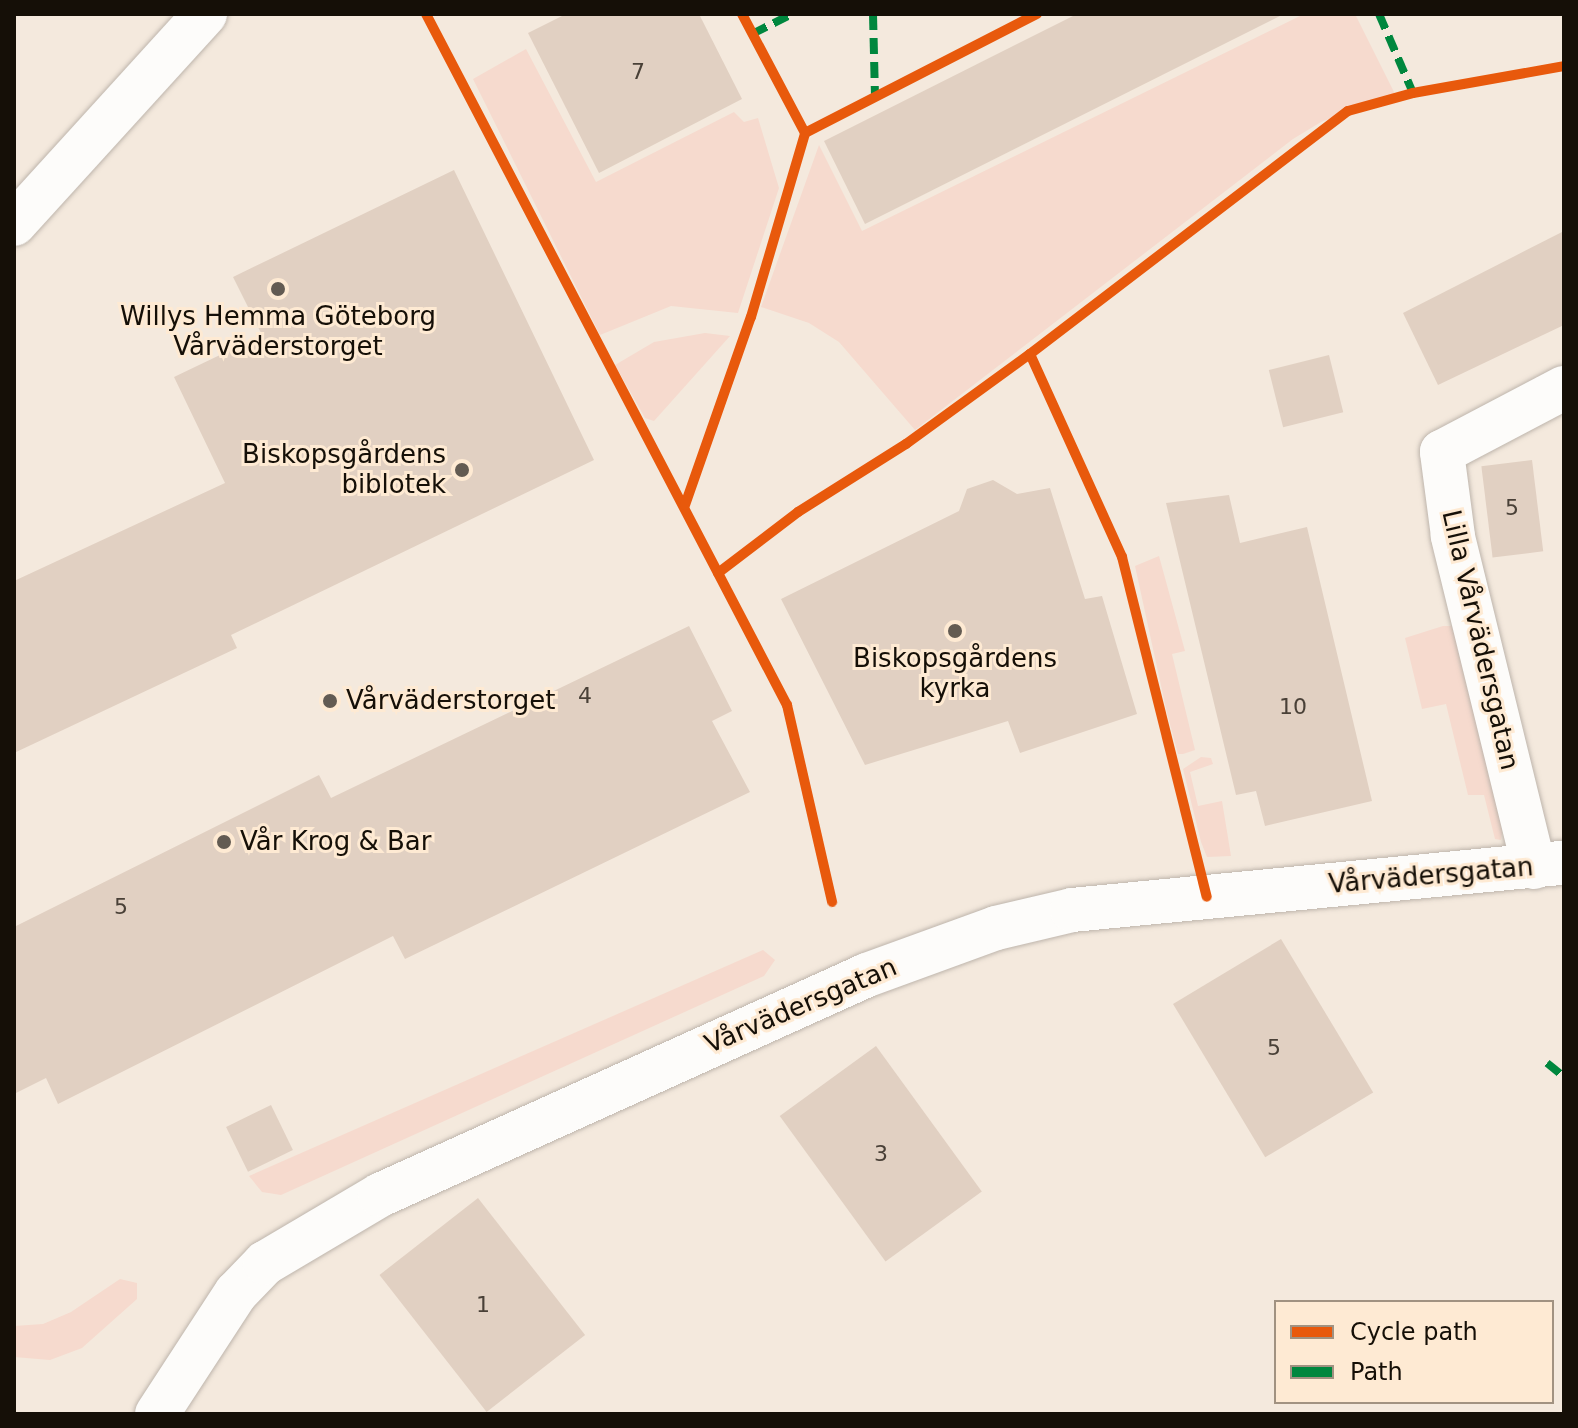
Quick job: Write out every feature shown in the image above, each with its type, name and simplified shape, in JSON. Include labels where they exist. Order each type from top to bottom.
[{"type":"street","points":[[14,224],[205,14]]},
{"type":"street","name":"Lilla Vårvädersgatan","points":[[1549,865],[1456,551],[1442,452],[1564,388]]},
{"type":"street","name":"Vårvädersgatan","points":[[157,1414],[236,1293],[265,1263],[380,1195],[867,975],[996,928],[1072,910],[1549,865]]},
{"type":"shaded area","points":[[1304,14],[1355,14],[1395,94],[1321,122],[1293,139],[915,430],[839,342],[809,323],[761,307],[819,145],[862,231]]},
{"type":"shaded area","points":[[526,49],[596,182],[734,112],[744,122],[758,118],[779,188],[738,313],[671,306],[600,335],[473,79]]},
{"type":"shaded area","points":[[705,333],[730,336],[654,421],[645,418],[615,365],[654,342]]},
{"type":"shaded area","points":[[1159,556],[1185,651],[1172,654],[1195,750],[1183,754],[1178,754],[1167,713],[1135,566]]},
{"type":"shaded area","points":[[1443,626],[1453,626],[1503,826],[1501,840],[1495,839],[1484,795],[1468,795],[1446,704],[1422,709],[1405,638]]},
{"type":"shaded area","points":[[1201,757],[1211,758],[1213,764],[1190,772],[1198,806],[1222,801],[1231,856],[1207,857],[1201,842],[1183,769]]},
{"type":"shaded area","points":[[763,950],[775,960],[764,976],[281,1195],[262,1192],[249,1176]]},
{"type":"shaded area","points":[[120,1279],[137,1283],[137,1299],[82,1348],[50,1360],[14,1357],[14,1326],[43,1324],[71,1312]]},
{"type":"building","points":[[566,14],[699,14],[742,99],[599,173],[528,33]]},
{"type":"building","points":[[1077,14],[1284,14],[865,224],[824,141]]},
{"type":"building","points":[[454,170],[594,460],[231,635],[237,648],[14,753],[14,581],[225,483],[174,377],[262,335],[233,277]]},
{"type":"building","points":[[1564,231],[1564,325],[1438,385],[1403,313]]},
{"type":"building","points":[[1329,355],[1343,412],[1283,427],[1269,370]]},
{"type":"building","points":[[1532,460],[1543,551],[1493,558],[1481,466]]},
{"type":"building","name":"Biskopsgårdens kyrka","points":[[993,480],[1017,494],[1050,488],[1085,599],[1102,596],[1137,714],[1020,753],[1008,721],[865,765],[781,599],[959,511],[967,489]]},
{"type":"building","points":[[1229,495],[1240,543],[1307,527],[1372,801],[1265,826],[1256,791],[1236,795],[1166,503]]},
{"type":"building","points":[[689,626],[732,711],[712,721],[750,792],[405,959],[393,936],[58,1104],[46,1078],[14,1094],[14,927],[319,775],[331,798]]},
{"type":"building","points":[[1281,939],[1373,1092],[1265,1157],[1173,1004]]},
{"type":"building","points":[[876,1046],[982,1192],[886,1262],[780,1116]]},
{"type":"building","points":[[271,1105],[293,1150],[248,1172],[226,1127]]},
{"type":"building","points":[[478,1198],[585,1335],[487,1412],[379,1275]]},
{"type":"marked path","points":[[752,34],[792,14]]},
{"type":"marked path","points":[[873,14],[875,97]]},
{"type":"marked path","points":[[1379,14],[1413,93]]},
{"type":"marked path","points":[[1547,1063],[1564,1077]]},
{"type":"cycle path","points":[[426,14],[787,705],[832,902]]},
{"type":"cycle path","points":[[685,505],[751,317],[805,133],[742,14]]},
{"type":"cycle path","points":[[805,133],[1037,14]]},
{"type":"cycle path","points":[[718,573],[798,512],[906,444],[1030,354],[1348,111],[1413,93],[1564,66]]},
{"type":"cycle path","points":[[1030,354],[1122,557],[1207,897]]},
{"type":"place","name":"Willys Hemma Göteborg Vårväderstorget","points":[[278,289]]},
{"type":"place","name":"Biskopsgårdens biblotek","points":[[462,470]]},
{"type":"place","name":"Biskopsgårdens kyrka","points":[[955,631]]},
{"type":"place","name":"Vårväderstorget","points":[[330,701]]},
{"type":"place","name":"Vår Krog & Bar","points":[[224,842]]}]
